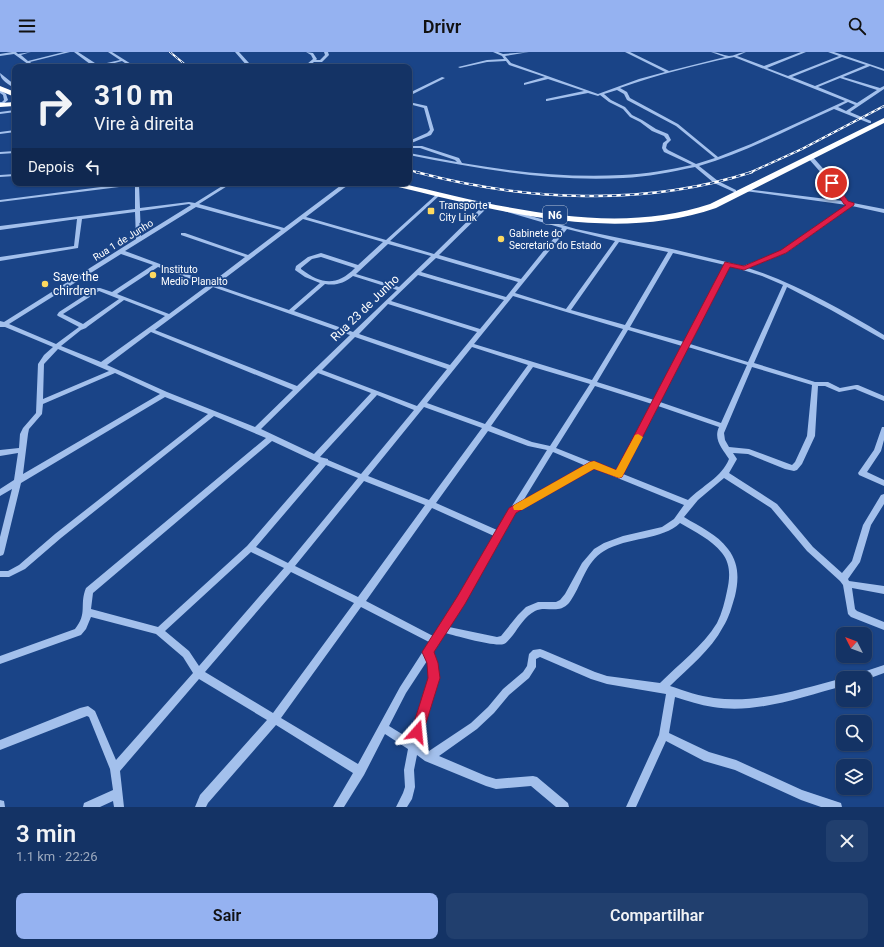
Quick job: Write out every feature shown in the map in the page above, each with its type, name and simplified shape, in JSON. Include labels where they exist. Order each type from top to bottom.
[{"type":"highway","points":[[0,89],[12,94]]},
{"type":"highway","points":[[1,103],[12,103]]},
{"type":"highway","name":"N6","points":[[403,186],[536,213],[568,216],[627,218],[667,214],[697,208],[734,191],[884,115]]},
{"type":"highway","name":"N6","points":[[412,185],[488,204],[503,210],[550,218],[580,220],[630,220],[689,213],[713,206],[884,120]]},
{"type":"street","points":[[0,55],[29,52]]},
{"type":"street","points":[[27,62],[68,52]]},
{"type":"street","points":[[76,52],[93,64]]},
{"type":"street","points":[[110,52],[129,64]]},
{"type":"street","points":[[237,52],[247,64]]},
{"type":"street","points":[[308,52],[312,54],[315,59],[314,61]]},
{"type":"street","points":[[310,64],[314,61],[322,60],[326,55],[326,52]]},
{"type":"street","points":[[495,52],[503,55],[527,52]]},
{"type":"street","points":[[627,52],[669,72]]},
{"type":"street","points":[[713,52],[733,55],[858,105]]},
{"type":"street","points":[[503,55],[510,64],[587,92],[601,94],[669,72],[744,52]]},
{"type":"street","points":[[763,68],[804,52]]},
{"type":"street","points":[[830,52],[884,70]]},
{"type":"street","points":[[15,53],[30,64]]},
{"type":"street","points":[[788,77],[842,56]]},
{"type":"street","points":[[108,64],[123,60]]},
{"type":"street","points":[[460,67],[486,61],[507,60]]},
{"type":"street","points":[[815,87],[870,65]]},
{"type":"street","points":[[0,74],[12,85]]},
{"type":"street","points":[[839,77],[882,88]]},
{"type":"street","points":[[412,94],[443,78]]},
{"type":"street","points":[[525,84],[547,78]]},
{"type":"street","points":[[617,88],[626,93],[628,99],[677,124],[717,158]]},
{"type":"street","points":[[847,112],[882,88]]},
{"type":"street","points":[[0,89],[5,95],[1,103]]},
{"type":"street","points":[[547,100],[587,92]]},
{"type":"street","points":[[601,94],[610,101],[624,108],[629,115],[641,120],[654,130],[666,135],[670,140],[665,143],[664,148],[666,151],[695,166],[716,182],[734,191]]},
{"type":"street","points":[[412,155],[464,165],[513,172],[605,177],[637,175],[695,166],[770,138],[848,101]]},
{"type":"street","points":[[412,104],[426,107],[432,130],[429,134],[412,140]]},
{"type":"street","points":[[834,107],[870,122]]},
{"type":"street","points":[[0,113],[12,111]]},
{"type":"street","points":[[0,133],[12,131]]},
{"type":"street","points":[[412,142],[420,147],[457,159],[464,165]]},
{"type":"street","points":[[412,147],[420,147]]},
{"type":"street","points":[[0,153],[12,152]]},
{"type":"street","points":[[810,157],[849,203]]},
{"type":"street","points":[[0,176],[12,175]]},
{"type":"street","points":[[0,201],[114,186]]},
{"type":"street","points":[[137,186],[139,240]]},
{"type":"street","name":"Rua 1 de Junho","points":[[1,325],[121,252],[225,186]]},
{"type":"street","points":[[102,365],[344,186]]},
{"type":"street","points":[[745,190],[849,203],[884,211]]},
{"type":"street","points":[[359,267],[321,255],[310,258],[298,267],[298,270],[324,282],[338,282],[359,267],[438,194]]},
{"type":"street","points":[[0,228],[189,203],[285,230]]},
{"type":"street","points":[[744,268],[784,252],[849,203]]},
{"type":"street","name":"Rua 23 de Junho","points":[[256,430],[488,204]]},
{"type":"street","points":[[503,210],[565,228],[744,268],[786,284],[819,300],[884,338]]},
{"type":"street","points":[[302,217],[522,281]]},
{"type":"street","points":[[0,258],[76,247],[80,218]]},
{"type":"street","points":[[579,231],[580,220]]},
{"type":"street","points":[[115,769],[290,567],[565,228]]},
{"type":"street","points":[[183,234],[249,257]]},
{"type":"street","points":[[567,311],[618,240]]},
{"type":"street","points":[[338,807],[384,728],[403,690],[461,600],[498,534],[593,384],[672,251]]},
{"type":"street","points":[[121,252],[452,368]]},
{"type":"street","points":[[619,474],[728,264]]},
{"type":"street","points":[[114,294],[157,265]]},
{"type":"street","points":[[417,273],[567,311],[752,364],[815,384],[826,384],[838,390],[856,387],[884,399]]},
{"type":"street","points":[[351,274],[400,290]]},
{"type":"street","points":[[290,312],[324,282]]},
{"type":"street","points":[[443,629],[497,641],[503,640],[532,607],[540,605],[562,605],[580,573],[593,555],[600,549],[610,543],[672,527],[680,519],[689,504],[732,464],[733,459],[729,450],[721,440],[720,433],[752,364],[786,284]]},
{"type":"street","points":[[84,327],[60,315],[98,289],[169,316]]},
{"type":"street","points":[[0,553],[18,481],[26,428],[39,414],[42,364],[44,358],[56,347],[124,298]]},
{"type":"street","points":[[387,302],[481,331]]},
{"type":"street","points":[[1,325],[102,365],[165,394],[212,414],[256,430],[315,458],[363,476],[498,534]]},
{"type":"street","points":[[150,330],[298,389]]},
{"type":"street","points":[[471,345],[657,403],[723,426]]},
{"type":"street","points":[[200,807],[204,799],[275,719],[532,364]]},
{"type":"street","points":[[317,370],[375,392],[531,444],[552,449],[619,474],[689,504]]},
{"type":"street","points":[[40,402],[115,371]]},
{"type":"street","points":[[729,450],[749,452],[794,468],[798,464],[811,436],[815,384]]},
{"type":"street","points":[[315,458],[375,392]]},
{"type":"street","points":[[0,493],[165,394]]},
{"type":"street","points":[[0,574],[9,574],[22,567],[58,536],[212,414]]},
{"type":"street","points":[[884,428],[877,451],[862,473],[884,484]]},
{"type":"street","points":[[0,660],[78,632],[83,627],[88,612],[86,598],[89,591],[272,437]]},
{"type":"street","points":[[0,453],[23,450]]},
{"type":"street","points":[[159,631],[250,548],[325,462]]},
{"type":"street","points":[[513,510],[594,465]]},
{"type":"street","points":[[723,473],[774,506],[810,549],[845,581],[884,590]]},
{"type":"street","points":[[884,497],[880,511],[867,525],[856,562],[845,581],[850,611],[884,626]]},
{"type":"street","points":[[631,807],[664,735],[666,689],[719,626],[725,613],[735,578],[730,559],[720,545],[680,519]]},
{"type":"street","points":[[250,548],[435,641]]},
{"type":"street","points":[[88,612],[159,631],[186,654],[198,673],[360,771]]},
{"type":"street","points":[[401,807],[408,795],[410,787],[409,770],[413,746],[434,678],[432,663],[428,652]]},
{"type":"street","points":[[429,756],[474,726],[491,710],[506,692],[526,675],[530,667],[532,657],[536,653],[540,653],[607,680],[666,689],[707,702],[743,704],[771,701],[836,684]]},
{"type":"street","points":[[872,673],[884,669]]},
{"type":"street","points":[[0,745],[88,711],[92,714],[115,769],[119,807]]},
{"type":"street","points":[[384,728],[429,756],[486,781],[496,784],[533,781],[564,807]]},
{"type":"street","points":[[664,735],[708,757],[736,765],[801,795],[837,807]]},
{"type":"street","points":[[88,807],[118,793]]},
{"type":"railway","points":[[170,52],[184,64]]},
{"type":"railway","points":[[750,173],[802,149],[884,106]]},
{"type":"railway","points":[[412,171],[419,173]]},
{"type":"railway","points":[[419,173],[457,182],[499,189],[542,194],[584,196],[627,195],[669,191],[711,183],[750,173]]},
{"type":"slow traffic","points":[[518,507],[594,465],[619,474],[638,437]]},
{"type":"place","name":"Transporte City Link","points":[[431,211]]},
{"type":"place","name":"Gabinete do Secretario do Estado","points":[[501,239]]},
{"type":"place","name":"Instituto Medio Planalto","points":[[153,275]]},
{"type":"place","name":"Save the chirdren","points":[[45,284]]},
{"type":"route","points":[[417,732],[434,678],[434,670],[428,652],[461,600],[513,510],[594,465],[619,474],[728,264],[744,268],[784,252],[840,214],[852,204],[846,203],[832,183]]}]
